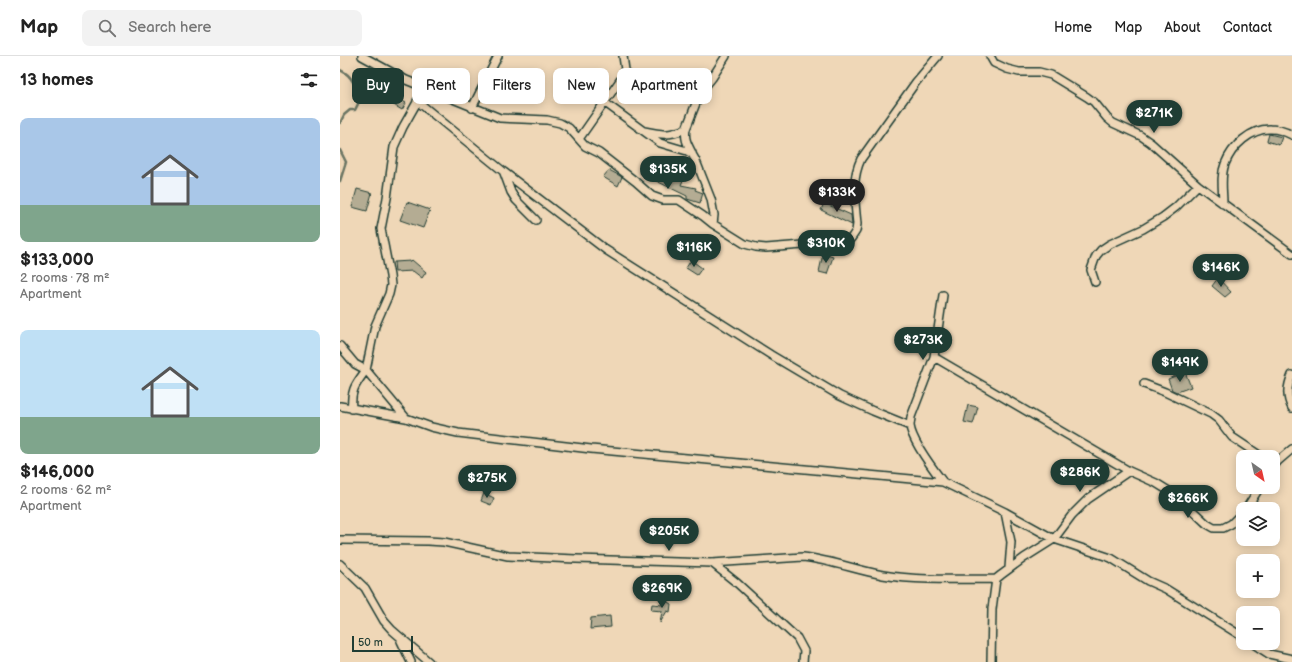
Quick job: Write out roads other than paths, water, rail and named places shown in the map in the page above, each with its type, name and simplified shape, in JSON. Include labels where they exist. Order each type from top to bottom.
[{"type":"street","points":[[362,56],[412,83]]},
{"type":"street","points":[[472,108],[498,56]]},
{"type":"street","points":[[609,95],[623,76],[625,70],[623,56]]},
{"type":"street","points":[[713,224],[714,215],[711,199],[696,161],[685,140],[685,135],[700,93],[726,56]]},
{"type":"street","points":[[463,104],[500,118],[547,120],[560,123],[569,128],[585,146],[598,153],[652,196],[663,200],[679,200],[745,244],[766,248],[803,245],[830,248],[842,247],[847,243],[856,230],[857,224],[854,183],[856,169],[861,159],[916,82],[938,56]]},
{"type":"street","points":[[990,56],[994,63],[1007,70],[1019,72],[1039,72],[1051,75],[1087,97],[1114,123],[1141,136],[1151,143],[1198,185],[1292,254]]},
{"type":"street","points":[[352,409],[351,399],[353,388],[366,370],[375,326],[389,294],[390,276],[381,230],[388,198],[394,147],[415,104]]},
{"type":"street","points":[[421,104],[504,172],[606,250],[771,355],[840,396],[910,426]]},
{"type":"street","points":[[579,139],[603,104]]},
{"type":"street","points":[[607,104],[660,143],[687,151],[692,154]]},
{"type":"street","points":[[643,131],[665,135],[674,134],[686,129]]},
{"type":"street","points":[[1224,204],[1222,182],[1223,173],[1225,164],[1234,148],[1246,137],[1259,131],[1270,129],[1282,131],[1292,135]]},
{"type":"street","points":[[504,172],[516,200],[536,220]]},
{"type":"street","points":[[1095,282],[1091,270],[1096,256],[1101,250],[1162,218],[1176,207],[1198,185]]},
{"type":"street","points":[[942,482],[912,434],[910,426],[934,358],[943,295]]},
{"type":"street","points":[[340,346],[356,364],[366,370],[406,418]]},
{"type":"street","points":[[934,358],[1129,471],[1156,483],[1177,496],[1207,524],[1214,528],[1223,528],[1232,524],[1236,520]]},
{"type":"street","points":[[1292,374],[1288,384],[1287,393],[1292,408]]},
{"type":"street","points":[[1144,384],[1165,392],[1211,414],[1219,420],[1232,437],[1252,450]]},
{"type":"street","points":[[340,406],[406,418],[430,427],[474,435],[598,450],[942,482],[1005,512],[1054,539],[1111,558],[1236,633]]},
{"type":"street","points":[[1280,459],[1292,449]]},
{"type":"street","points":[[340,540],[444,542],[508,556],[712,563],[802,557],[883,575],[996,579],[1009,568],[1054,539],[1072,515],[1088,498],[1129,471]]},
{"type":"street","points":[[1005,512],[1011,542],[1009,568]]},
{"type":"street","points":[[712,563],[737,583],[797,638],[804,651],[803,662]]},
{"type":"street","points":[[340,564],[365,588],[384,620],[400,639],[429,662]]},
{"type":"street","points":[[991,662],[992,609],[996,579]]},
{"type":"street","points":[[400,639],[411,662]]},
{"type":"street","points":[[1263,650],[1269,654],[1292,659]]},
{"type":"street","points":[[1283,657],[1292,654]]},
{"type":"waterway","points":[[340,70],[345,73],[354,83],[359,102],[355,110],[350,110],[344,115],[340,123]]},
{"type":"waterway","points":[[340,150],[346,162],[340,181]]}]
